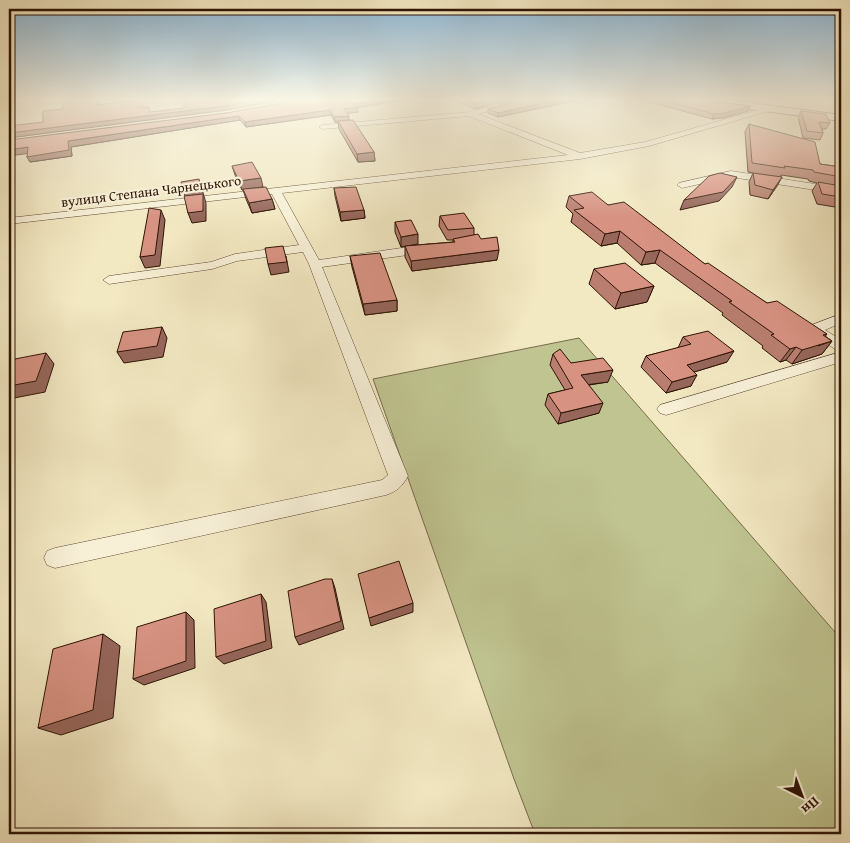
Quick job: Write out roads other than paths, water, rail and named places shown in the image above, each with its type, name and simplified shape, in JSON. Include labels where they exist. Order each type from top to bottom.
[{"type":"street","points":[[534,138],[580,156]]},
{"type":"street","name":"вулиця Степана Чарнецького","points":[[9,221],[580,156],[666,138]]},
{"type":"street","points":[[682,185],[731,174],[841,191]]},
{"type":"street","points":[[55,558],[381,488],[393,483],[398,476],[315,264],[275,190]]},
{"type":"street","points":[[315,264],[442,246]]},
{"type":"street","points":[[109,280],[212,265],[235,258],[305,248]]},
{"type":"street","points":[[841,318],[814,329],[841,347]]},
{"type":"street","points":[[666,409],[841,357]]}]
